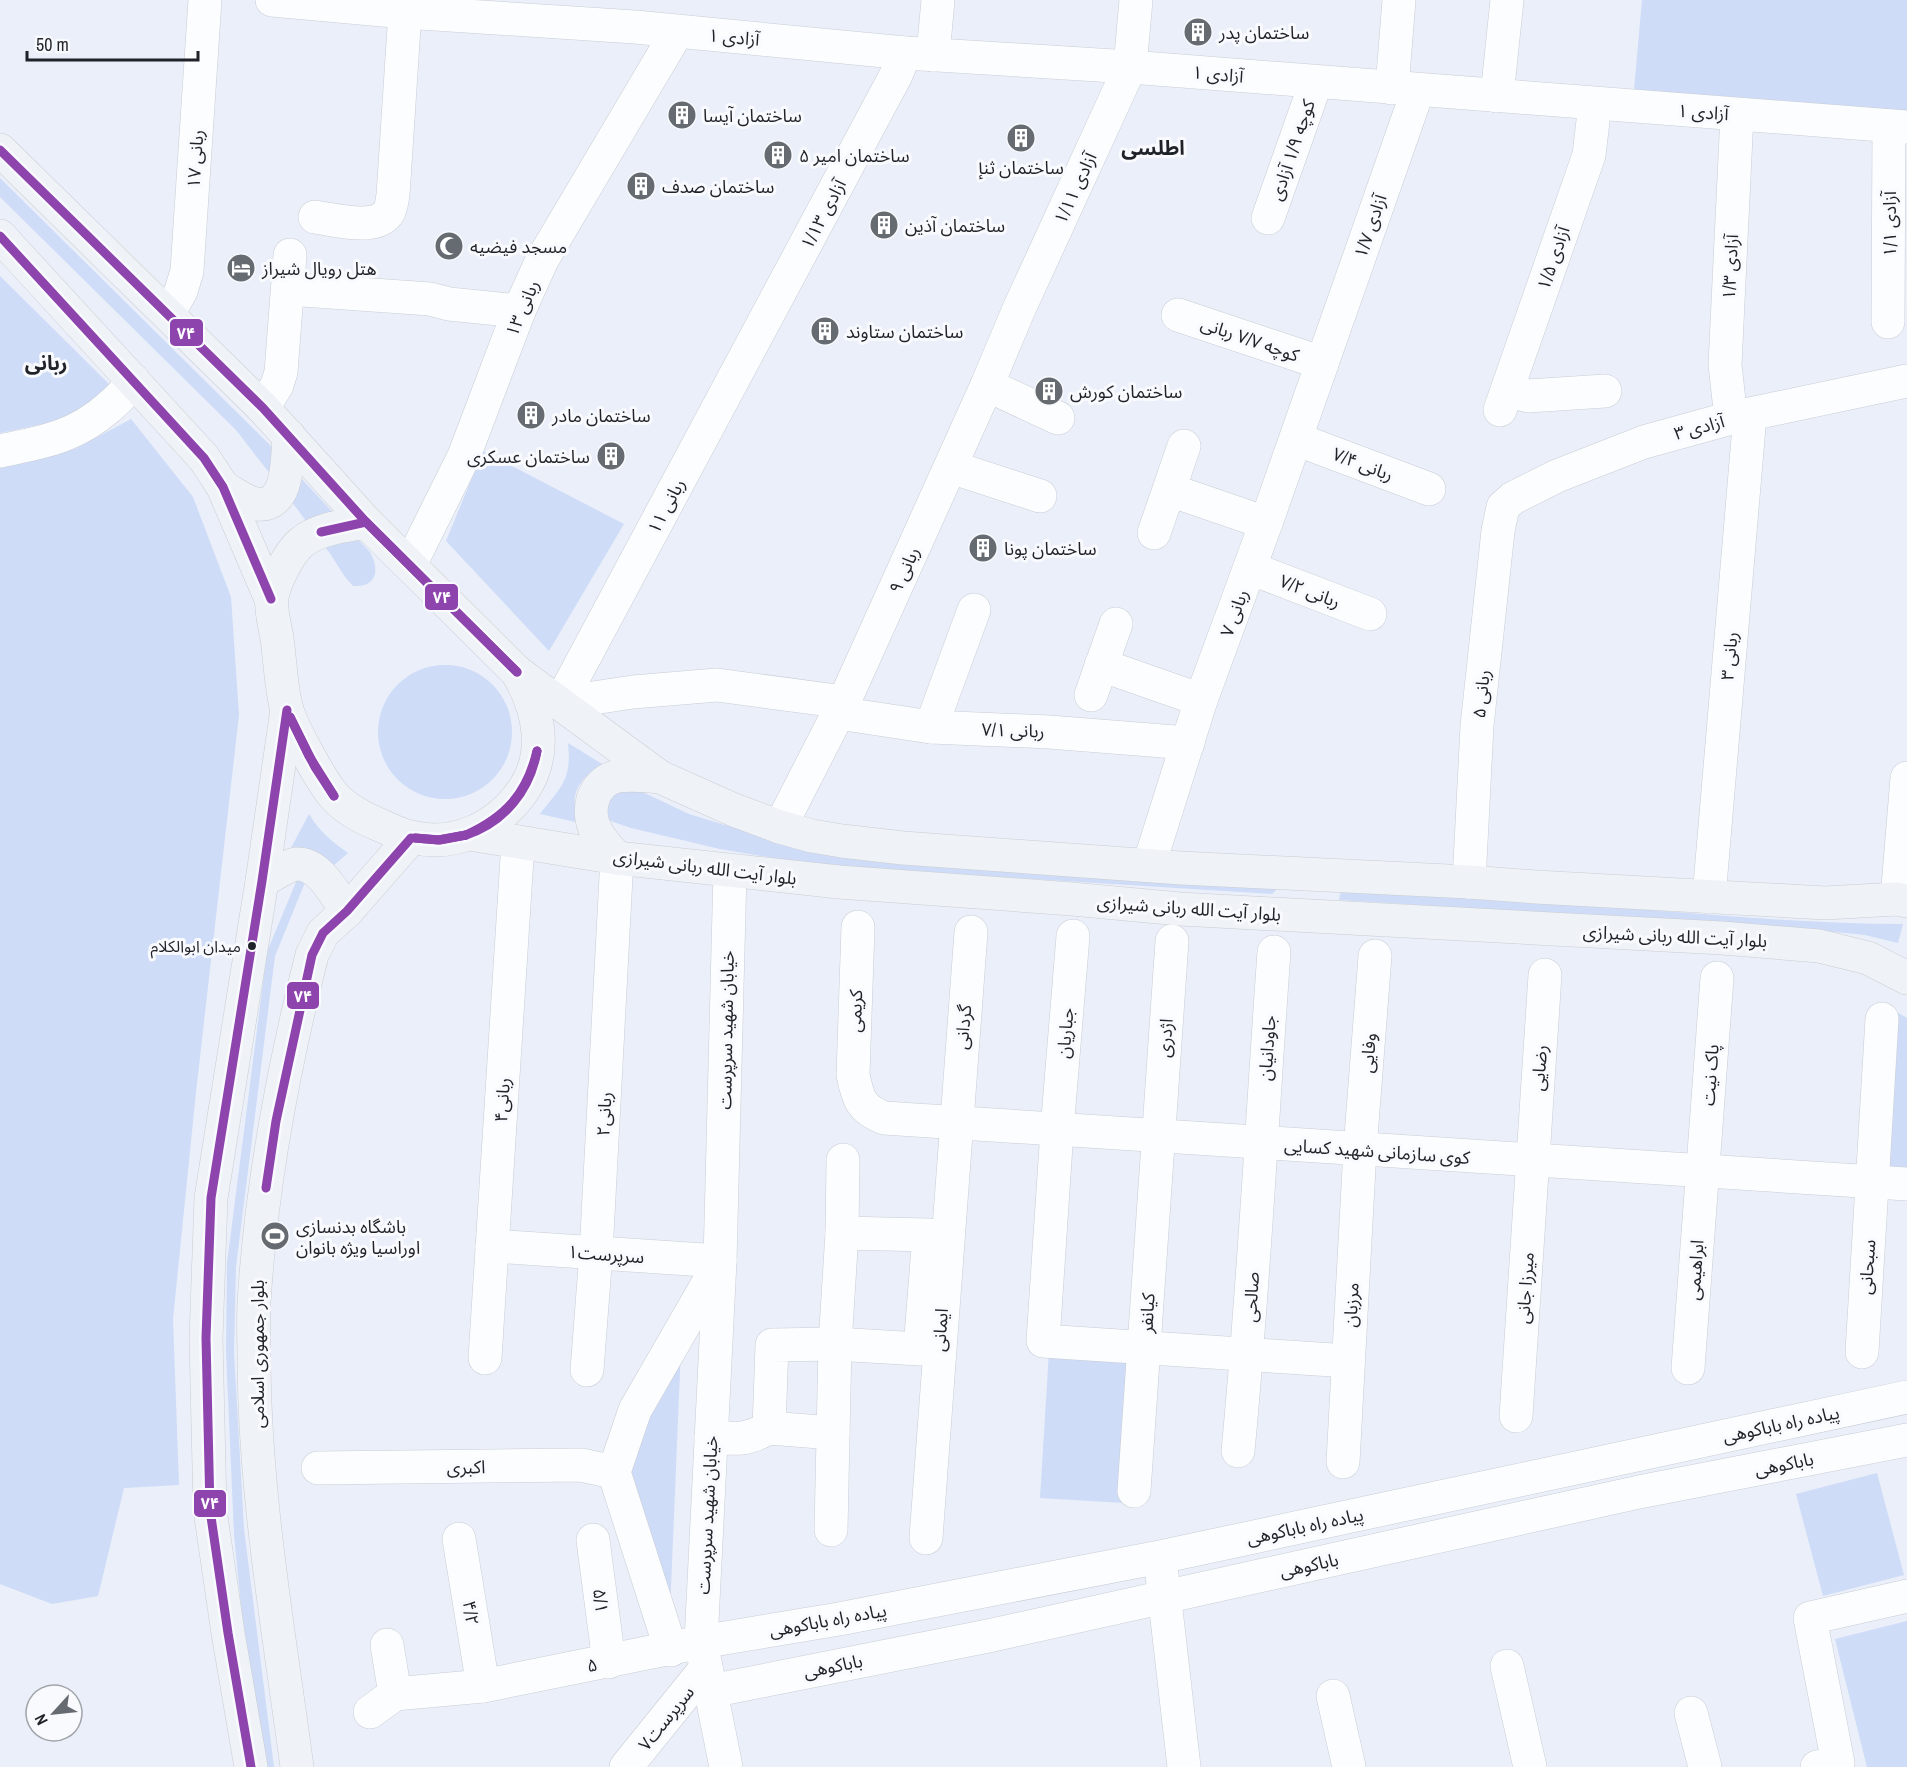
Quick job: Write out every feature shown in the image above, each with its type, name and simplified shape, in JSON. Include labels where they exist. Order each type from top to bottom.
[{"type":"main road","points":[[0,150],[263,408],[366,522],[517,672],[660,777],[734,810],[812,836],[903,848],[1315,876],[1469,882],[1708,897],[1826,903],[1902,900]]},
{"type":"main road","points":[[0,236],[204,458],[223,487],[272,599],[287,710],[211,1198],[207,1338],[210,1510],[251,1767]]},
{"type":"main road","points":[[223,487],[251,503],[263,504],[277,498],[283,489],[289,436]]},
{"type":"main road","points":[[272,599],[286,560],[301,542],[321,532],[366,522]]},
{"type":"main road","points":[[287,710],[315,767],[335,797],[359,816],[411,838],[440,840],[469,834],[491,824],[510,808],[524,789],[534,766],[538,742],[537,717],[530,694],[517,672]]},
{"type":"main road","points":[[617,858],[597,835],[591,805],[594,792],[604,782],[617,776],[660,777]]},
{"type":"main road","name":"بلوار آیت الله ربانی شیرازی","points":[[469,834],[617,858],[838,882],[1311,916],[1722,938],[1819,946],[1868,958],[1907,978]]},
{"type":"main road","name":"بلوار جمهوری اسلامی","points":[[297,1767],[270,1572],[259,1471],[255,1395],[254,1304],[267,1172],[312,955],[323,933],[346,911],[411,838]]},
{"type":"main road","points":[[262,881],[296,864],[310,866],[324,879],[346,911]]},
{"type":"main road","points":[[1311,916],[1315,876]]},
{"type":"street","name":"ربانی ۱۷","points":[[168,314],[181,291],[187,271],[205,0]]},
{"type":"street","name":"آزادی ۱/۱۳","points":[[772,309],[897,75],[919,54],[938,0]]},
{"type":"street","points":[[1131,67],[1136,0]]},
{"type":"street","name":"آزادی ۱/۷","points":[[1322,363],[1405,89],[1399,0]]},
{"type":"street","points":[[1497,96],[1507,0]]},
{"type":"street","name":"آزادی ۱","points":[[289,1],[405,12],[531,10],[637,14],[677,32],[919,54],[1131,67],[1898,126]]},
{"type":"street","points":[[315,218],[369,223],[379,221],[389,212],[393,195],[405,12]]},
{"type":"street","name":"ربانی ۱۳","points":[[410,565],[464,456],[519,311],[542,260],[677,32]]},
{"type":"street","name":"آزادی ۱/۱۱","points":[[1019,309],[1131,67]]},
{"type":"street","name":"کوچه ۱/۹ آزادی","points":[[1268,218],[1316,82]]},
{"type":"street","name":"آزادی ۱/۵","points":[[1595,104],[1589,155],[1503,400],[1605,391]]},
{"type":"street","name":"آزادی ۱/۳","points":[[1737,115],[1725,365],[1740,417]]},
{"type":"street","name":"آزادی ۱/۱","points":[[1888,322],[1898,126]]},
{"type":"street","points":[[263,408],[277,385],[280,372],[290,255]]},
{"type":"street","points":[[288,289],[430,298],[449,304],[519,311]]},
{"type":"street","name":"ربانی ۱۱","points":[[560,703],[772,309]]},
{"type":"street","name":"ربانی ۹","points":[[780,827],[841,707],[951,467],[1019,309]]},
{"type":"street","name":"کوچه ۷/۷ ربانی","points":[[1179,315],[1322,363]]},
{"type":"street","name":"ربانی ۷","points":[[1149,865],[1201,700],[1322,363]]},
{"type":"street","points":[[0,451],[59,438],[91,422],[126,392],[133,380]]},
{"type":"street","name":"۳ آزادی","points":[[1503,507],[1513,498],[1557,476],[1644,442],[1740,417],[1907,381]]},
{"type":"street","points":[[987,385],[1058,418]]},
{"type":"street","name":"ربانی ۳","points":[[1708,897],[1740,417]]},
{"type":"street","name":"ربانی ۷/۴","points":[[1296,439],[1429,489]]},
{"type":"street","points":[[1154,533],[1184,446]]},
{"type":"street","points":[[951,467],[1040,496]]},
{"type":"street","points":[[1170,490],[1266,523]]},
{"type":"street","name":"ربانی ۵","points":[[1469,882],[1477,726],[1498,531],[1503,507]]},
{"type":"street","name":"ربانی ۷/۲","points":[[1250,568],[1370,614]]},
{"type":"street","points":[[931,727],[974,610]]},
{"type":"street","points":[[1116,624],[1096,680],[1201,700]]},
{"type":"street","name":"ربانی ۷/۱","points":[[560,703],[633,692],[717,685],[841,707],[931,727],[1049,732],[1188,743]]},
{"type":"street","points":[[1902,900],[1907,778]]},
{"type":"street","name":"ربانی۴","points":[[485,1358],[518,842]]},
{"type":"street","name":"ربانی۲","points":[[587,1370],[596,1253],[617,858]]},
{"type":"street","name":"خیابان شهید سرپرست","points":[[697,1663],[720,1262],[730,870]]},
{"type":"street","name":"کریمی","points":[[857,1096],[853,1075],[858,927]]},
{"type":"street","name":"گردانی","points":[[955,1122],[970,932]]},
{"type":"street","name":"جباریان","points":[[1074,936],[1057,1130],[1043,1341],[1145,1347]]},
{"type":"street","name":"اژدری","points":[[1158,1135],[1172,941]]},
{"type":"street","name":"جاودانیان","points":[[1260,1143],[1275,952]]},
{"type":"street","name":"وفایی","points":[[1360,1149],[1375,956]]},
{"type":"street","name":"رضایی","points":[[1533,1161],[1545,975]]},
{"type":"street","name":"پاک نیت","points":[[1702,1172],[1717,978]]},
{"type":"street","name":"سبحانی","points":[[1862,1352],[1882,1019]]},
{"type":"street","name":"کوی سازمانی شهید کسایی","points":[[857,1096],[870,1113],[884,1119],[1907,1184]]},
{"type":"street","name":"ایمانی","points":[[926,1538],[955,1122]]},
{"type":"street","name":"کیانفر","points":[[1134,1491],[1158,1135]]},
{"type":"street","name":"صالحی","points":[[1238,1451],[1247,1354],[1260,1143]]},
{"type":"street","name":"مرزبان","points":[[1342,1462],[1360,1149]]},
{"type":"street","points":[[831,1530],[835,1344],[842,1233],[843,1160]]},
{"type":"street","name":"میرزا جانی","points":[[1516,1416],[1533,1161]]},
{"type":"street","name":"ابراهیمی","points":[[1688,1368],[1702,1172]]},
{"type":"street","points":[[769,1428],[772,1345],[835,1344],[920,1349],[928,1235],[842,1233]]},
{"type":"street","name":"سرپرست۱","points":[[492,1246],[720,1262]]},
{"type":"street","name":"خیابان شهید سرپرست","points":[[720,1262],[634,1410],[614,1472],[697,1663],[726,1767]]},
{"type":"street","points":[[1145,1347],[1348,1361]]},
{"type":"street","name":"پیاده راه باباکوهی","points":[[697,1663],[839,1619],[1160,1557],[1907,1398]]},
{"type":"street","points":[[711,1437],[733,1439],[751,1437],[769,1428],[833,1433]]},
{"type":"street","name":"باباکوهی","points":[[697,1663],[988,1636],[1639,1492],[1907,1440]]},
{"type":"street","name":"اکبری","points":[[318,1468],[581,1465],[614,1472]]},
{"type":"street","name":"۴/۲","points":[[459,1539],[483,1686]]},
{"type":"street","name":"۵/۱","points":[[594,1540],[609,1662]]},
{"type":"street","points":[[1160,1557],[1184,1767]]},
{"type":"street","points":[[1818,1767],[1838,1763],[1810,1618],[1907,1596]]},
{"type":"street","name":"۵","points":[[387,1645],[382,1703],[609,1662],[697,1663]]},
{"type":"street","name":"سرپرست۷","points":[[626,1767],[697,1663]]},
{"type":"street","points":[[1507,1666],[1530,1767]]},
{"type":"street","points":[[1333,1696],[1349,1767]]},
{"type":"street","points":[[1691,1713],[1705,1767]]},
{"type":"shaded area","points":[[1642,0],[1907,0],[1907,115],[1634,90]]},
{"type":"shaded area","points":[[0,178],[269,444],[370,552],[375,565],[372,580],[361,586],[353,586],[236,430],[0,197]]},
{"type":"shaded area","points":[[0,276],[113,388],[62,420],[0,433]]},
{"type":"shaded area","points":[[131,419],[193,497],[231,597],[239,715],[173,1319],[179,1485],[124,1488],[98,1596],[52,1604],[0,1584],[0,462],[75,449]]},
{"type":"shaded area","points":[[483,451],[624,524],[549,651],[446,541]]},
{"type":"shaded area","points":[[445,665],[471,670],[492,685],[507,706],[512,732],[507,758],[492,779],[471,794],[445,799],[419,794],[398,779],[383,758],[378,732],[383,706],[398,685],[419,670]]},
{"type":"shaded area","points":[[568,743],[602,764],[587,776],[577,789],[575,804],[580,823],[540,814],[559,789],[566,775],[569,756]]},
{"type":"shaded area","points":[[634,788],[689,814],[819,854],[909,863],[1279,887],[1272,894],[821,866],[720,849],[631,828],[599,817],[611,789]]},
{"type":"shaded area","points":[[309,814],[326,836],[348,853],[326,872],[291,848]]},
{"type":"shaded area","points":[[298,877],[306,880],[275,956],[236,1266],[234,1352],[244,1529],[274,1767],[263,1767],[243,1626],[234,1535],[226,1351],[227,1263],[267,952]]},
{"type":"shaded area","points":[[1341,891],[1788,920],[1903,924],[1898,943],[1865,935],[1815,930],[1339,900]]},
{"type":"shaded area","points":[[1893,1010],[1907,1018],[1907,1174],[1884,1172]]},
{"type":"shaded area","points":[[681,1348],[670,1611],[621,1474]]},
{"type":"shaded area","points":[[1049,1351],[1133,1356],[1124,1503],[1040,1498]]},
{"type":"shaded area","points":[[1877,1473],[1904,1575],[1823,1596],[1796,1494]]},
{"type":"shaded area","points":[[1907,1621],[1907,1767],[1867,1767],[1835,1639]]},
{"type":"transit line","name":"۷۴","points":[[0,150],[263,408],[366,522]]},
{"type":"transit line","name":"۷۴","points":[[0,236],[204,458],[223,487],[271,599]]},
{"type":"transit line","name":"۷۴","points":[[321,532],[366,522]]},
{"type":"transit line","name":"۷۴","points":[[366,522],[517,672]]},
{"type":"transit line","name":"۷۴","points":[[366,522],[517,672]]},
{"type":"transit line","name":"۷۴","points":[[251,1767],[210,1510],[206,1338],[211,1198],[287,710]]},
{"type":"transit line","name":"۷۴","points":[[290,717],[315,767],[334,796]]},
{"type":"transit line","name":"۷۴","points":[[290,717],[309,756],[334,796]]},
{"type":"transit line","name":"۷۴","points":[[466,835],[493,820],[513,802],[527,779],[537,751]]},
{"type":"transit line","name":"۷۴","points":[[466,835],[493,822],[514,803],[528,779],[537,751]]},
{"type":"transit line","name":"۷۴","points":[[415,838],[440,840],[466,835]]},
{"type":"transit line","name":"۷۴","points":[[415,838],[438,840],[466,835]]},
{"type":"transit line","name":"۷۴","points":[[266,1188],[276,1121],[312,955],[323,933],[347,911],[411,838]]},
{"type":"place","name":"ساختمان پدر","points":[[1198,32]]},
{"type":"place","name":"ساختمان آیسا","points":[[682,115]]},
{"type":"place","name":"ساختمان ثنإ","points":[[1021,138]]},
{"type":"place","name":"ساختمان امیر ۵","points":[[778,155]]},
{"type":"place","name":"ساختمان صدف","points":[[641,186]]},
{"type":"place","name":"ساختمان آذین","points":[[884,225]]},
{"type":"place","name":"مسجد فیضیه","points":[[449,246]]},
{"type":"place","name":"هتل رویال شیراز","points":[[241,268]]},
{"type":"place","name":"ساختمان ستاوند","points":[[825,331]]},
{"type":"place","name":"ساختمان کورش","points":[[1049,391]]},
{"type":"place","name":"ساختمان مادر","points":[[531,415]]},
{"type":"place","name":"ساختمان عسکری","points":[[611,456]]},
{"type":"place","name":"ساختمان پونا","points":[[983,548]]},
{"type":"place","name":"میدان ابوالکلام","points":[[252,946]]},
{"type":"place","name":"باشگاه بدنسازی اوراسیا ویژه بانوان","points":[[275,1236]]},
{"type":"district","name":"اطلسی","points":[[1153,147]]},
{"type":"district","name":"ربانی","points":[[46,362]]}]
